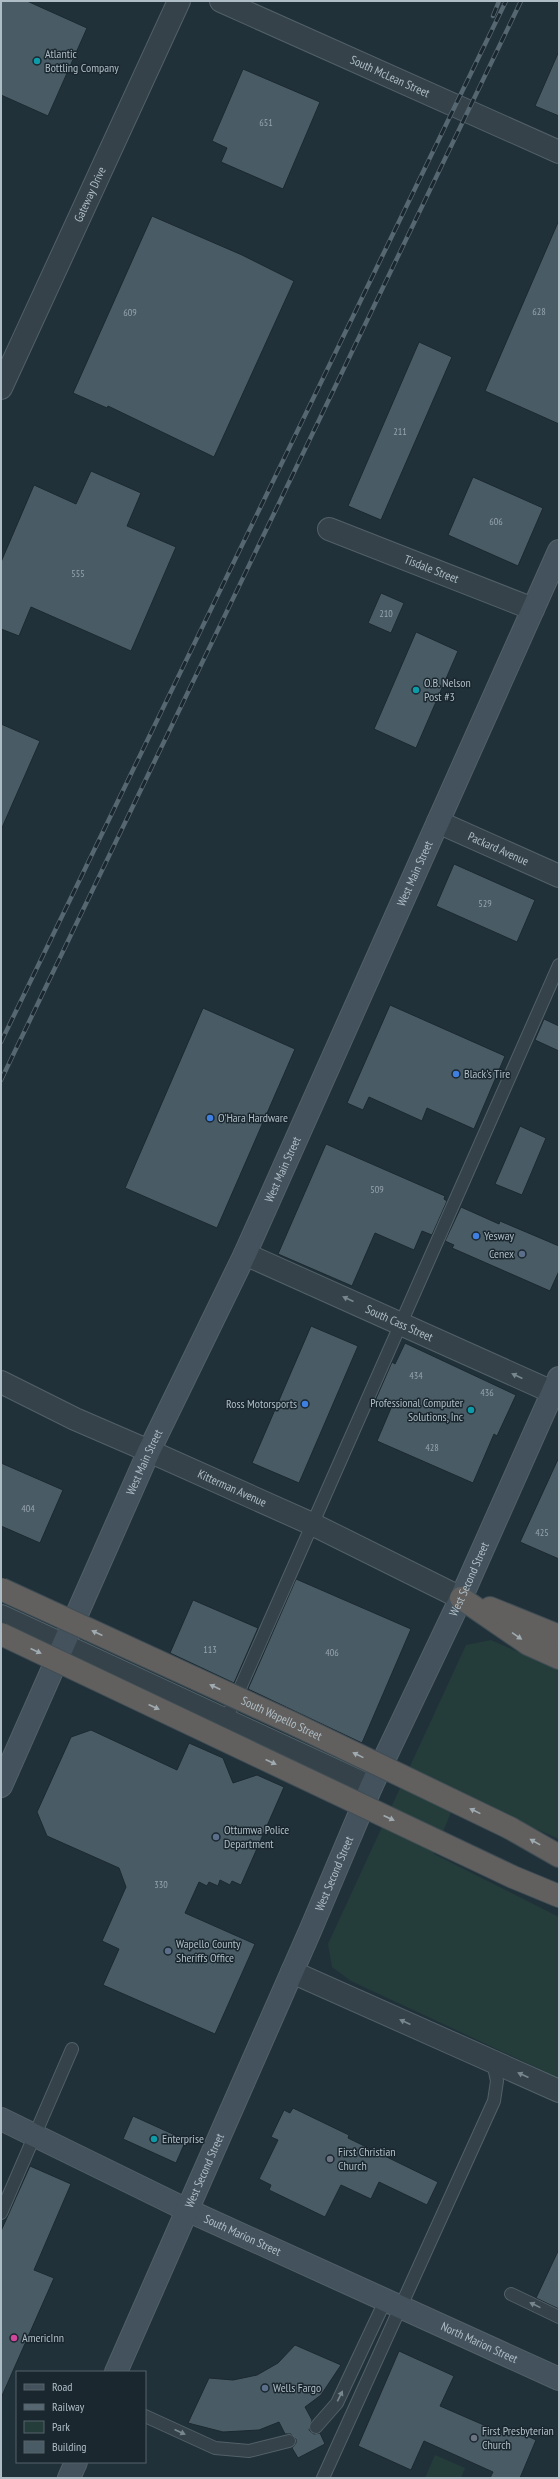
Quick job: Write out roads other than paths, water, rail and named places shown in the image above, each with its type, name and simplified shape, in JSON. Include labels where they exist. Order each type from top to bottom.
[{"type":"highway","name":"South Wapello Street","points":[[1,1589],[292,1723],[510,1828],[559,1856]]},
{"type":"highway","points":[[461,1598],[518,1618],[559,1636]]},
{"type":"highway","points":[[461,1598],[528,1644],[559,1658]]},
{"type":"highway","points":[[1,1634],[513,1877],[559,1896]]},
{"type":"main road","name":"West Main Street","points":[[1,1786],[149,1451],[245,1254],[559,551]]},
{"type":"main road","name":"West Second Street","points":[[116,2371],[292,1972],[371,1787],[461,1598],[557,1388]]},
{"type":"main road","name":"South Marion Street","points":[[1,2119],[187,2210],[393,2302]]},
{"type":"main road","name":"North Marion Street","points":[[393,2302],[559,2379]]},
{"type":"main road","points":[[69,2478],[76,2463]]},
{"type":"street","name":"Gateway Drive","points":[[1,388],[179,1]]},
{"type":"street","name":"South McLean Street","points":[[221,1],[559,152]]},
{"type":"street","name":"Tisdale Street","points":[[329,529],[533,609]]},
{"type":"street","name":"Packard Avenue","points":[[438,822],[559,876]]},
{"type":"street","name":"South Cass Street","points":[[245,1254],[401,1323],[557,1388]]},
{"type":"street","name":"Kitterman Avenue","points":[[1,1382],[75,1419],[312,1524],[461,1598]]},
{"type":"street","name":"South Wapello Street","points":[[1,1616],[371,1787]]},
{"type":"street","points":[[292,1972],[559,2091]]},
{"type":"lane","points":[[226,1720],[559,965]]},
{"type":"lane","points":[[1,2213],[72,2049]]},
{"type":"lane","points":[[316,2426],[337,2403],[393,2302],[494,2101],[498,2081],[493,2062]]},
{"type":"lane","points":[[511,2294],[559,2317]]},
{"type":"lane","points":[[323,2478],[393,2302]]},
{"type":"lane","points":[[146,2416],[214,2448],[249,2452],[289,2441]]},
{"type":"railway","points":[[493,16],[499,1]]},
{"type":"railway","points":[[1,1042],[506,1]]},
{"type":"railway","points":[[1,1080],[521,1]]},
{"type":"place","name":"Atlantic Bottling Company","points":[[37,61]]},
{"type":"place","name":"O.B. Nelson Post #3","points":[[416,690]]},
{"type":"place","name":"Black's Tire","points":[[456,1074]]},
{"type":"place","name":"O'Hara Hardware","points":[[210,1118]]},
{"type":"place","name":"Yesway","points":[[476,1236]]},
{"type":"place","name":"Cenex","points":[[522,1254]]},
{"type":"place","name":"Ross Motorsports","points":[[305,1404]]},
{"type":"place","name":"Professional Computer Solutions, Inc","points":[[471,1410]]},
{"type":"place","name":"Ottumwa Police Department","points":[[216,1837]]},
{"type":"place","name":"Wapello County Sheriffs Office","points":[[168,1951]]},
{"type":"place","name":"Enterprise","points":[[154,2139]]},
{"type":"place","name":"First Christian Church","points":[[330,2159]]},
{"type":"place","name":"AmericInn","points":[[14,2338]]},
{"type":"place","name":"Wells Fargo","points":[[265,2388]]},
{"type":"place","name":"First Presbyterian Church","points":[[474,2438]]}]
